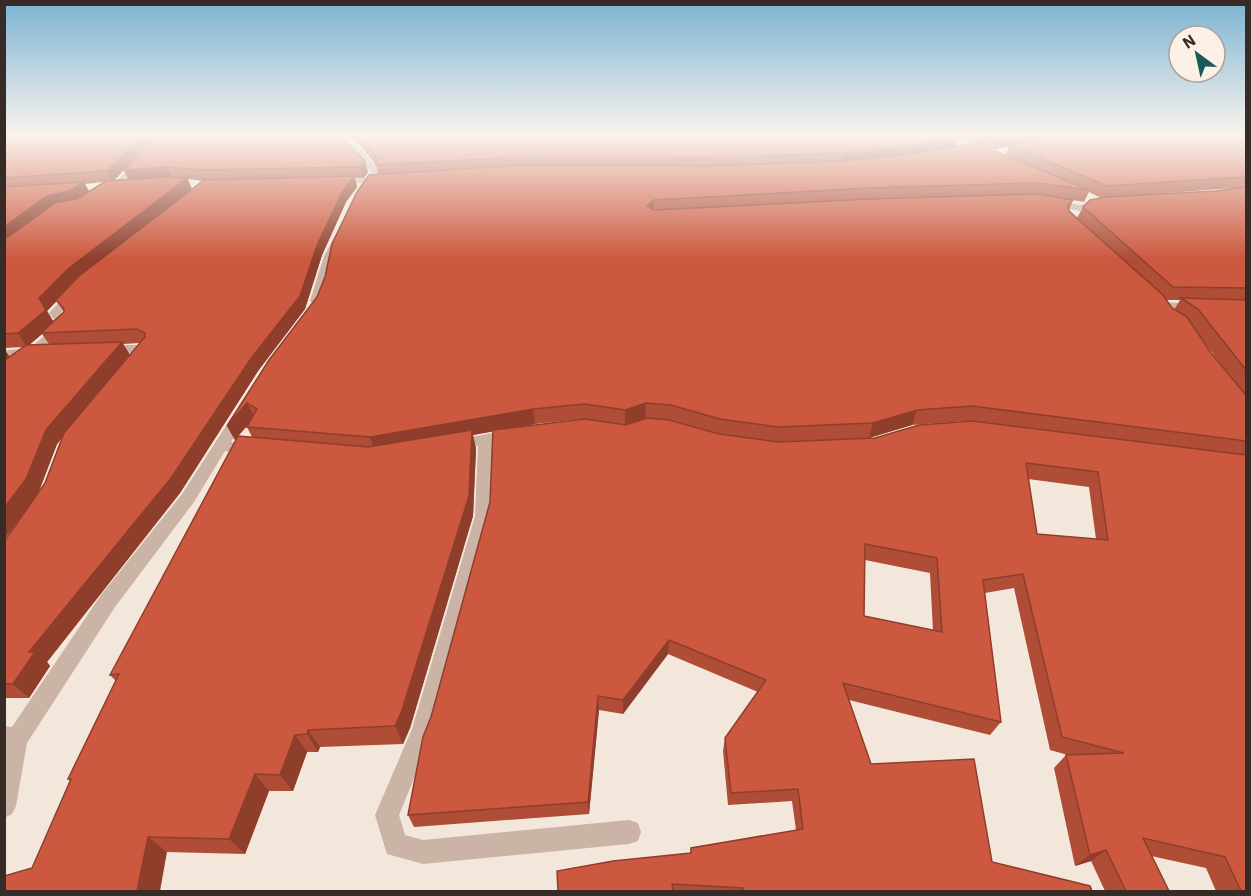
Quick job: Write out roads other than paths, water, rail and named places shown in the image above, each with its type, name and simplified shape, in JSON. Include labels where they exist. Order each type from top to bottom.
[{"type":"street","points":[[124,176],[113,187],[128,186]]},
{"type":"street","points":[[358,196],[373,176]]},
{"type":"street","points":[[322,183],[392,180]]},
{"type":"street","points":[[1090,199],[1100,203]]},
{"type":"street","points":[[1041,202],[1080,208],[1100,203],[1112,203]]},
{"type":"street","points":[[1068,219],[1080,208]]},
{"type":"street","points":[[306,319],[321,290],[329,256],[346,219]]},
{"type":"street","points":[[4,377],[65,324],[55,314],[81,285]]},
{"type":"street","points":[[1169,317],[1157,301],[1208,308]]},
{"type":"street","points":[[96,350],[145,349],[132,363]]},
{"type":"street","points":[[4,354],[52,351]]},
{"type":"street","points":[[4,806],[11,738],[108,601],[188,498],[249,400]]},
{"type":"street","points":[[437,450],[525,432]]},
{"type":"street","points":[[486,439],[483,516],[423,730],[387,815],[396,845],[423,852],[629,832]]},
{"type":"street","points":[[220,446],[261,449]]}]
